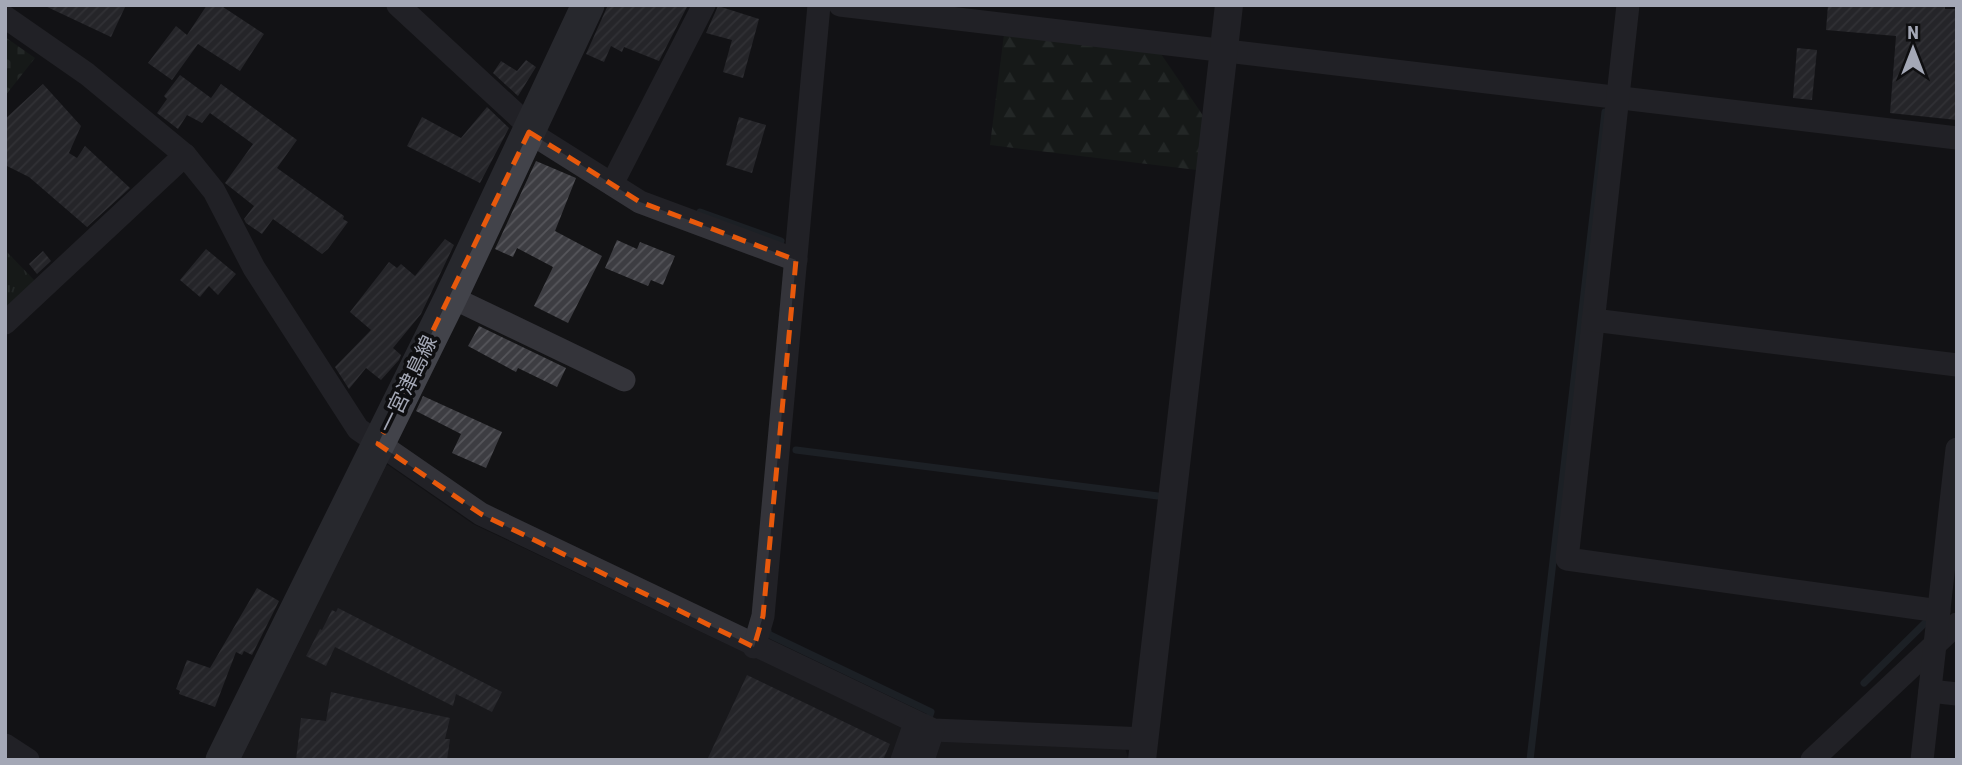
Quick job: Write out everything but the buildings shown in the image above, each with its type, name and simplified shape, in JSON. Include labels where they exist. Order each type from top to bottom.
[{"type":"main road","name":"一宮津島線","points":[[222,760],[450,297],[589,5]]},
{"type":"street","points":[[398,5],[530,130],[639,202],[796,260]]},
{"type":"street","points":[[612,184],[704,5]]},
{"type":"street","points":[[754,647],[763,616],[819,5]]},
{"type":"street","points":[[840,5],[1957,138]]},
{"type":"street","points":[[5,17],[87,74],[185,155],[214,191],[254,268],[358,429],[481,514],[924,727],[1144,749],[1229,5]]},
{"type":"street","points":[[1628,5],[1567,559],[1948,618]]},
{"type":"street","points":[[5,323],[185,155]]},
{"type":"street","points":[[450,297],[624,380]]},
{"type":"street","points":[[1593,320],[1957,365]]},
{"type":"street","points":[[1922,760],[1936,642],[1948,618],[1957,449]]},
{"type":"street","points":[[1812,760],[1936,642]]},
{"type":"street","points":[[1930,691],[1957,694]]},
{"type":"street","points":[[902,760],[924,727]]},
{"type":"street","points":[[923,760],[924,727]]},
{"type":"street","points":[[5,745],[28,760]]},
{"type":"highlighted area","points":[[529,132],[640,202],[796,260],[763,616],[754,647],[481,514],[378,444]]},
{"type":"shaded area","points":[[388,465],[473,524],[904,728],[894,760],[235,760],[380,467]]},
{"type":"shaded area","points":[[935,735],[1124,745],[1129,760],[926,760]]},
{"type":"green space","points":[[1004,34],[1161,54],[1204,117],[1197,170],[990,145]]},
{"type":"green space","points":[[5,37],[35,58],[5,96]]},
{"type":"green space","points":[[5,250],[38,284],[5,314]]},
{"type":"waterway","points":[[1530,760],[1605,112]]},
{"type":"waterway","points":[[700,212],[781,241]]},
{"type":"waterway","points":[[796,450],[1158,496]]},
{"type":"waterway","points":[[1864,683],[1929,619]]},
{"type":"waterway","points":[[768,631],[768,634],[931,712],[929,718]]}]
